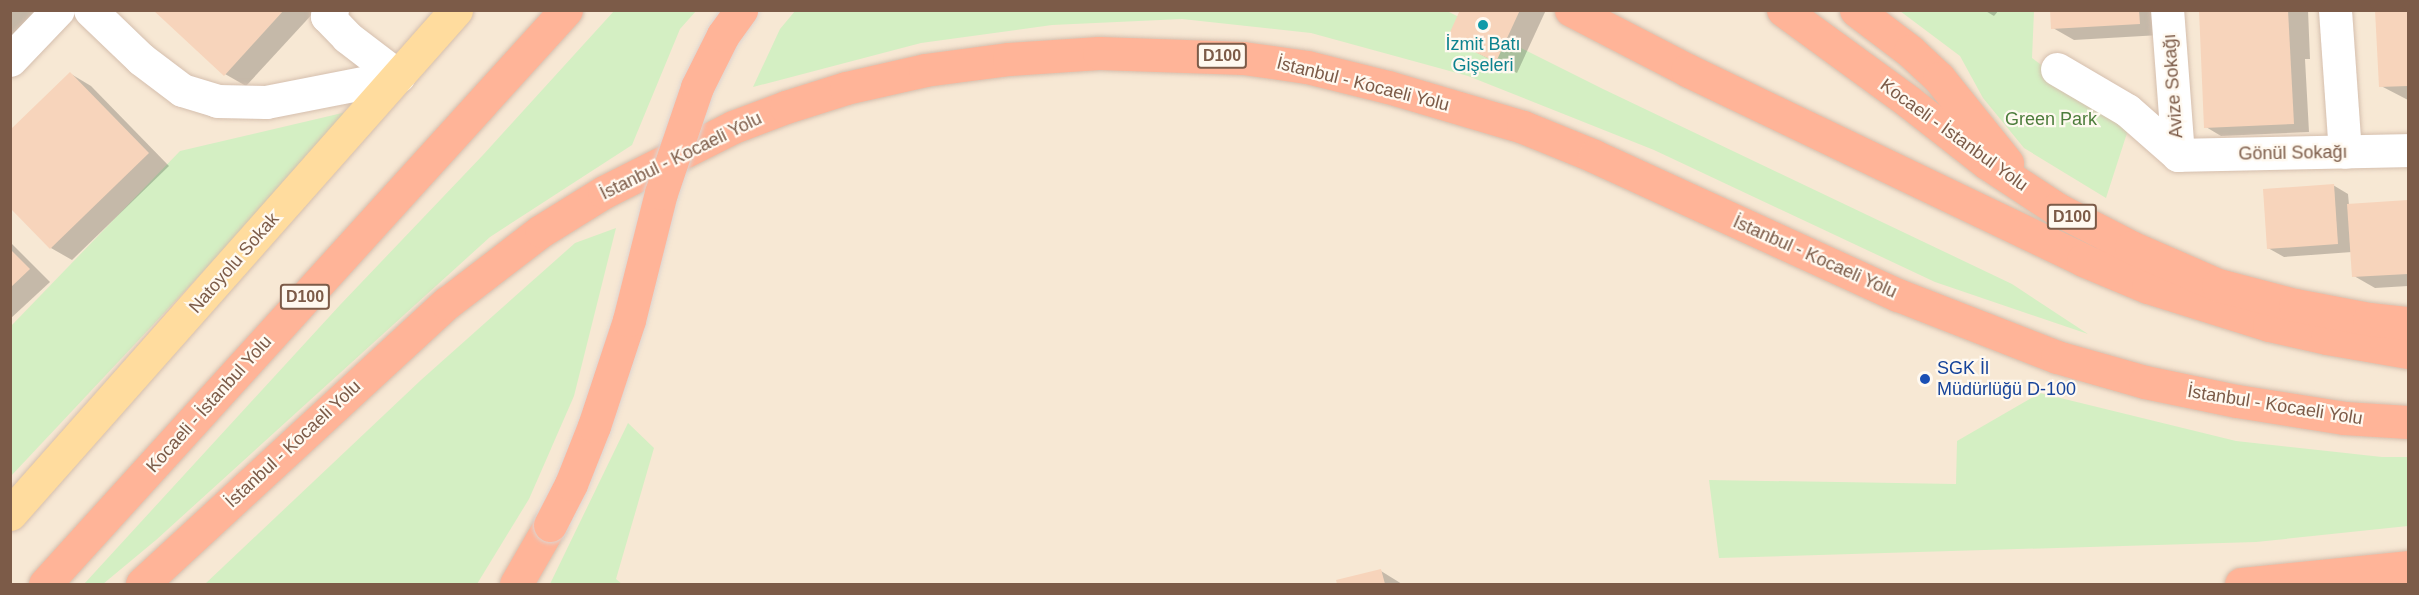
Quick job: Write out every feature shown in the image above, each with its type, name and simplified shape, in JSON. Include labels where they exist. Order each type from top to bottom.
[{"type":"highway","name":"Kocaeli - İstanbul Yolu","points":[[45,585],[566,10]]},
{"type":"highway","points":[[516,585],[571,484],[594,426],[629,320],[661,193],[693,97],[723,35],[741,10]]},
{"type":"highway","points":[[1571,10],[1687,70],[2083,260],[2148,287],[2269,325],[2409,352]]},
{"type":"highway","name":"Kocaeli - İstanbul Yolu","points":[[1783,10],[1909,102],[1987,164],[2028,190],[2131,247],[2218,285],[2295,305],[2369,319],[2409,323]]},
{"type":"highway","points":[[1856,10],[1910,51],[1939,78],[2028,190]]},
{"type":"highway","name":"İstanbul - Kocaeli Yolu","points":[[142,585],[447,303],[498,262],[550,225],[604,192],[723,132],[786,107],[846,88],[925,70],[1009,59],[1099,53],[1243,57],[1307,67],[1388,87],[1523,127],[1584,151],[1898,296],[2057,357],[2145,382],[2237,401],[2344,418],[2409,422]]},
{"type":"highway","points":[[2241,585],[2409,567]]},
{"type":"main road","name":"Natoyolu Sokak","points":[[10,514],[456,10]]},
{"type":"street","points":[[10,60],[58,10]]},
{"type":"street","points":[[90,10],[141,59],[183,90],[217,101],[266,102],[398,76]]},
{"type":"street","points":[[332,10],[327,16],[346,37],[398,76]]},
{"type":"street","name":"Avize Sokağı","points":[[2168,10],[2178,155]]},
{"type":"street","points":[[2335,10],[2346,152]]},
{"type":"street","name":"Avize Sokağı","points":[[2057,69],[2127,110],[2178,155]]},
{"type":"street","name":"Gönül Sokağı","points":[[2178,155],[2409,150]]},
{"type":"shaded area","points":[[11,11],[2408,11],[2408,584],[11,584]]},
{"type":"green space","points":[[614,11],[696,11],[680,29],[632,145],[490,237],[156,540],[103,584],[84,584],[340,305],[483,155]]},
{"type":"green space","points":[[795,11],[1447,11],[1603,89],[2012,284],[2088,334],[1935,282],[1654,150],[1468,76],[1311,33],[1182,19],[1052,25],[921,43],[753,87],[780,29]]},
{"type":"green space","name":"Green Park","points":[[1900,11],[2034,11],[2032,58],[2128,130],[2106,198],[2024,148],[1983,98],[1960,56]]},
{"type":"green space","points":[[355,110],[11,476],[11,326],[180,151]]},
{"type":"green space","points":[[616,228],[574,396],[529,499],[477,584],[205,584],[421,380],[575,243]]},
{"type":"green space","points":[[2040,393],[2236,441],[2382,457],[2408,457],[2408,526],[2256,542],[1719,558],[1709,480],[1956,484],[1957,441]]},
{"type":"green space","points":[[628,423],[654,448],[616,579],[622,584],[550,584]]},
{"type":"building","points":[[153,10],[284,10],[224,76]]},
{"type":"building","name":"İzmit Batı Gişeleri","points":[[1460,10],[1520,10],[1496,62],[1447,39]]},
{"type":"building","points":[[2050,10],[2139,10],[2140,24],[2051,29]]},
{"type":"building","points":[[2199,10],[2288,10],[2294,124],[2204,128]]},
{"type":"building","points":[[2375,10],[2408,10],[2408,86],[2379,87]]},
{"type":"building","points":[[70,72],[149,153],[50,249],[10,208],[10,130]]},
{"type":"building","points":[[2334,184],[2338,244],[2267,249],[2263,189]]},
{"type":"building","points":[[2408,200],[2408,274],[2352,277],[2347,204]]},
{"type":"building","points":[[10,249],[30,269],[10,288]]},
{"type":"building","points":[[1381,569],[1385,584],[1337,584],[1336,580]]},
{"type":"place","name":"İzmit Batı Gişeleri","points":[[1483,25]]},
{"type":"place","name":"SGK İl Müdürlüğü D-100","points":[[1925,379]]}]
